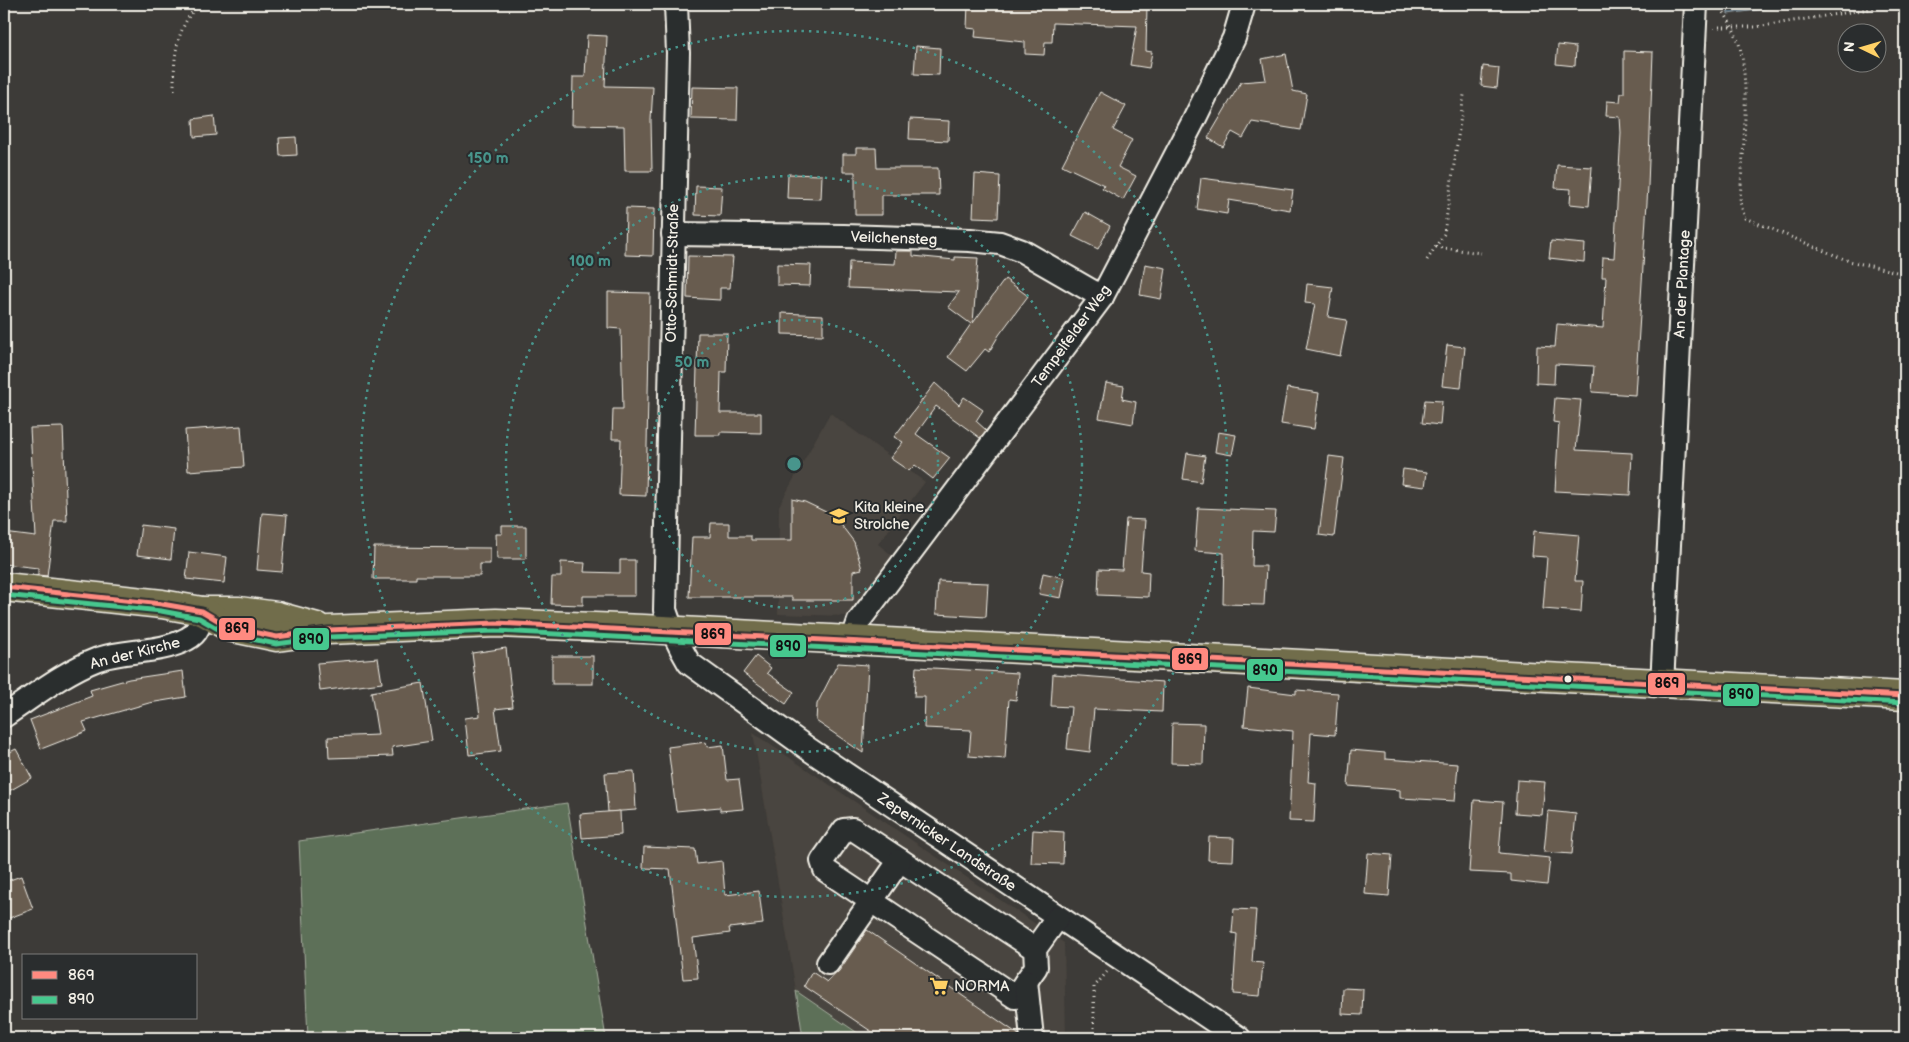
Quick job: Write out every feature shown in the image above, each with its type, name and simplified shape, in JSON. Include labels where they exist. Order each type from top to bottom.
[{"type":"main road","points":[[4,587],[162,604],[202,611],[239,611],[277,616],[328,630],[496,623],[1479,673],[1662,685],[1905,696]]},
{"type":"street","name":"Otto-Schmidt-Straße","points":[[671,631],[665,610],[678,53],[676,4]]},
{"type":"street","name":"Tempelfelder Weg","points":[[852,641],[859,621],[1102,297],[1194,120],[1234,38],[1244,4]]},
{"type":"street","name":"An der Plantage","points":[[1662,685],[1696,4]]},
{"type":"street","name":"Veilchensteg","points":[[673,234],[854,236],[970,240],[1000,243],[1022,251],[1102,297]]},
{"type":"street","name":"An der Kirche","points":[[4,716],[73,670],[100,658],[165,648],[188,639],[198,630],[202,611]]},
{"type":"street","name":"Zepernicker Landstraße","points":[[671,631],[689,664],[810,750],[1239,1038]]},
{"type":"street","points":[[1035,949],[853,829],[844,830],[822,860],[825,870],[1015,997],[1036,967],[1035,949],[1058,917]]},
{"type":"street","points":[[828,963],[900,860]]},
{"type":"street","points":[[1026,981],[1032,1038]]},
{"type":"path","points":[[174,90],[174,57],[184,21],[198,4]]},
{"type":"path","points":[[1719,4],[1733,27],[1741,51],[1744,84],[1740,202],[1745,218],[1849,261],[1905,274]]},
{"type":"path","points":[[1696,28],[1756,27],[1900,4]]},
{"type":"path","points":[[1427,260],[1444,234],[1464,95]]},
{"type":"path","points":[[1436,247],[1482,253]]},
{"type":"path","points":[[1094,1038],[1094,986],[1118,958]]},
{"type":"shaded area","name":"Kita kleine Strolche","points":[[830,413],[925,482],[878,544],[894,557],[850,616],[778,614],[779,506]]},
{"type":"shaded area","points":[[753,733],[1064,943],[1066,1038],[865,1038],[796,991]]},
{"type":"green space","points":[[567,803],[606,1038],[308,1038],[299,841]]},
{"type":"green space","points":[[796,991],[865,1038],[803,1038]]},
{"type":"water","points":[[1727,4],[1801,4],[1728,14]]},
{"type":"building","points":[[968,4],[1147,4],[1146,51],[1152,52],[1149,68],[1130,65],[1137,26],[1053,23],[1052,42],[1045,42],[1044,55],[1025,54],[1025,42],[975,37],[976,29],[967,28]]},
{"type":"building","points":[[587,35],[607,36],[605,86],[653,87],[651,120],[652,171],[625,171],[624,126],[572,125],[573,77],[585,77]]},
{"type":"building","points":[[1558,45],[1576,47],[1575,66],[1556,64]]},
{"type":"building","points":[[916,46],[940,48],[939,75],[914,74]]},
{"type":"building","points":[[1624,51],[1653,52],[1648,186],[1635,395],[1592,392],[1594,366],[1555,364],[1554,384],[1536,383],[1537,346],[1555,347],[1557,324],[1603,328],[1606,277],[1602,277],[1603,257],[1614,258],[1621,133],[1620,117],[1606,116],[1607,101],[1620,102],[1621,93],[1624,93]]},
{"type":"building","points":[[1286,54],[1293,91],[1307,94],[1301,130],[1252,122],[1243,138],[1232,132],[1223,147],[1208,138],[1241,82],[1266,80],[1262,59]]},
{"type":"building","points":[[1483,66],[1499,68],[1497,88],[1481,86]]},
{"type":"building","points":[[692,87],[738,88],[737,120],[691,119]]},
{"type":"building","points":[[1100,92],[1126,106],[1113,130],[1132,140],[1118,167],[1136,176],[1123,200],[1102,188],[1104,185],[1062,165]]},
{"type":"building","points":[[214,116],[216,135],[194,137],[193,119]]},
{"type":"building","points":[[910,119],[949,121],[948,141],[909,139]]},
{"type":"building","points":[[296,137],[297,155],[280,156],[279,138]]},
{"type":"building","points":[[856,148],[876,148],[877,168],[938,168],[939,195],[882,195],[882,215],[855,215],[855,172],[843,172],[843,154],[856,154]]},
{"type":"building","points":[[1557,165],[1592,167],[1589,206],[1570,204],[1571,189],[1555,188]]},
{"type":"building","points":[[788,174],[822,175],[821,199],[787,198]]},
{"type":"building","points":[[975,174],[1000,176],[998,218],[973,217]]},
{"type":"building","points":[[1201,178],[1293,190],[1290,210],[1229,200],[1227,214],[1197,209]]},
{"type":"building","points":[[696,186],[722,187],[720,216],[695,215]]},
{"type":"building","points":[[626,208],[654,209],[653,256],[625,255]]},
{"type":"building","points":[[1085,212],[1110,226],[1098,249],[1072,236]]},
{"type":"building","points":[[1551,241],[1585,244],[1584,262],[1549,258]]},
{"type":"building","points":[[896,251],[913,251],[913,256],[955,260],[955,257],[978,258],[973,323],[1005,279],[1028,296],[999,335],[989,352],[985,349],[967,371],[948,357],[971,324],[948,307],[959,292],[848,288],[849,262],[895,264]]},
{"type":"building","points":[[688,256],[733,257],[730,288],[720,288],[720,300],[687,298]]},
{"type":"building","points":[[777,264],[811,265],[810,286],[777,285]]},
{"type":"building","points":[[1145,264],[1166,268],[1161,299],[1140,295]]},
{"type":"building","points":[[1307,284],[1333,287],[1328,317],[1347,320],[1340,356],[1306,349],[1315,304],[1305,303]]},
{"type":"building","points":[[608,292],[650,293],[646,496],[619,495],[621,439],[612,439],[613,409],[623,409],[621,329],[608,328]]},
{"type":"building","points":[[782,313],[823,315],[823,335],[782,334]]},
{"type":"building","points":[[698,333],[727,333],[726,372],[721,372],[720,413],[761,413],[761,433],[720,432],[720,435],[695,435]]},
{"type":"building","points":[[1447,345],[1465,347],[1461,388],[1442,386]]},
{"type":"building","points":[[935,383],[959,405],[964,397],[983,410],[976,421],[986,430],[980,438],[936,406],[916,434],[950,458],[933,479],[915,465],[909,471],[890,458],[903,442],[894,437]]},
{"type":"building","points":[[1106,383],[1124,386],[1122,399],[1136,402],[1133,424],[1099,418]]},
{"type":"building","points":[[1287,388],[1319,393],[1314,429],[1281,424]]},
{"type":"building","points":[[1555,398],[1581,400],[1576,450],[1632,453],[1630,495],[1555,491],[1559,423],[1553,422]]},
{"type":"building","points":[[1425,400],[1442,401],[1440,425],[1422,423]]},
{"type":"building","points":[[241,426],[244,467],[188,471],[185,430]]},
{"type":"building","points":[[63,427],[67,521],[54,521],[47,576],[38,575],[38,568],[4,564],[4,533],[36,537],[30,428]]},
{"type":"building","points":[[1218,432],[1236,435],[1232,455],[1215,452]]},
{"type":"building","points":[[1187,453],[1205,456],[1201,482],[1183,479]]},
{"type":"building","points":[[1329,456],[1344,458],[1334,537],[1319,535]]},
{"type":"building","points":[[1403,469],[1427,472],[1425,487],[1401,484]]},
{"type":"building","points":[[792,499],[805,502],[828,513],[838,521],[854,542],[862,569],[853,571],[853,600],[792,600],[792,597],[689,597],[692,537],[710,537],[711,523],[729,523],[729,536],[751,536],[751,540],[792,540]]},
{"type":"building","points":[[1198,508],[1276,511],[1274,532],[1253,531],[1252,566],[1266,566],[1264,605],[1223,604],[1224,553],[1195,551]]},
{"type":"building","points":[[262,513],[287,515],[282,572],[257,570]]},
{"type":"building","points":[[1126,519],[1145,520],[1141,571],[1149,572],[1148,597],[1098,595],[1099,569],[1122,570]]},
{"type":"building","points":[[141,525],[174,529],[171,559],[137,555]]},
{"type":"building","points":[[502,526],[526,526],[526,559],[497,559],[496,534],[502,534]]},
{"type":"building","points":[[1534,531],[1579,535],[1575,581],[1583,581],[1581,612],[1543,609],[1547,557],[1532,556]]},
{"type":"building","points":[[374,547],[490,548],[490,564],[480,564],[480,576],[416,576],[416,579],[373,579]]},
{"type":"building","points":[[189,552],[227,557],[224,583],[186,579]]},
{"type":"building","points":[[620,560],[635,560],[635,596],[583,596],[583,605],[551,604],[552,577],[561,577],[561,562],[585,563],[584,572],[620,573]]},
{"type":"building","points":[[1043,573],[1065,578],[1061,598],[1039,594]]},
{"type":"building","points":[[938,581],[988,583],[986,617],[936,614]]},
{"type":"building","points":[[506,648],[513,707],[495,709],[501,751],[469,755],[465,718],[480,716],[472,653]]},
{"type":"building","points":[[552,656],[593,656],[593,684],[552,684]]},
{"type":"building","points":[[756,656],[771,668],[767,673],[794,692],[786,704],[743,673]]},
{"type":"building","points":[[378,658],[382,683],[320,691],[317,663]]},
{"type":"building","points":[[838,663],[868,665],[863,753],[816,721],[817,704]]},
{"type":"building","points":[[916,667],[1018,673],[1016,700],[1009,699],[1005,759],[969,756],[971,730],[924,728],[925,697],[914,697]]},
{"type":"building","points":[[183,671],[186,697],[149,703],[83,722],[87,731],[41,749],[30,720],[92,696],[90,690],[129,679]]},
{"type":"building","points":[[1053,674],[1163,682],[1162,712],[1094,709],[1090,752],[1067,749],[1071,707],[1051,706]]},
{"type":"building","points":[[423,683],[432,741],[392,747],[393,756],[329,758],[328,737],[378,735],[371,692]]},
{"type":"building","points":[[1248,688],[1296,694],[1296,690],[1338,693],[1335,735],[1311,733],[1308,782],[1316,783],[1314,822],[1289,821],[1293,731],[1244,726]]},
{"type":"building","points":[[1172,723],[1204,724],[1203,764],[1171,763]]},
{"type":"building","points":[[706,742],[707,747],[723,745],[727,780],[739,779],[743,809],[720,811],[720,807],[676,811],[668,747]]},
{"type":"building","points":[[16,749],[32,778],[4,794],[4,755]]},
{"type":"building","points":[[1351,750],[1385,753],[1385,759],[1458,764],[1455,801],[1400,798],[1400,790],[1348,786]]},
{"type":"building","points":[[634,771],[636,810],[608,812],[605,773]]},
{"type":"building","points":[[1517,780],[1545,782],[1542,815],[1515,813]]},
{"type":"building","points":[[1474,800],[1503,802],[1499,853],[1550,858],[1547,885],[1511,881],[1511,874],[1469,872]]},
{"type":"building","points":[[620,811],[621,835],[582,838],[580,814]]},
{"type":"building","points":[[1548,811],[1576,814],[1572,854],[1544,852]]},
{"type":"building","points":[[1033,830],[1064,832],[1063,864],[1031,863]]},
{"type":"building","points":[[1209,837],[1234,838],[1233,861],[1208,860]]},
{"type":"building","points":[[644,847],[695,849],[697,864],[722,861],[725,895],[759,891],[763,924],[729,928],[730,933],[693,938],[698,978],[683,979],[670,869],[643,868]]},
{"type":"building","points":[[1368,853],[1392,855],[1389,896],[1365,894]]},
{"type":"building","points":[[21,876],[33,909],[4,920],[4,882]]},
{"type":"building","points":[[1234,909],[1256,910],[1252,962],[1263,963],[1260,996],[1233,994],[1237,934],[1232,933]]},
{"type":"building","points":[[867,930],[1018,1034],[1019,1038],[881,1038],[804,986],[812,972],[827,982],[839,971]]},
{"type":"building","points":[[1343,988],[1363,989],[1362,1015],[1342,1014]]},
{"type":"transit line","name":"869","points":[[4,587],[162,604],[202,611],[229,627],[277,637],[328,630],[496,623],[1905,696]]},
{"type":"transit line","name":"890","points":[[4,595],[161,611],[199,618],[227,634],[276,644],[329,637],[496,631],[1905,703]]},
{"type":"place","name":"Kita kleine Strolche","points":[[839,516]]},
{"type":"place","name":"NORMA","points":[[939,986]]}]
